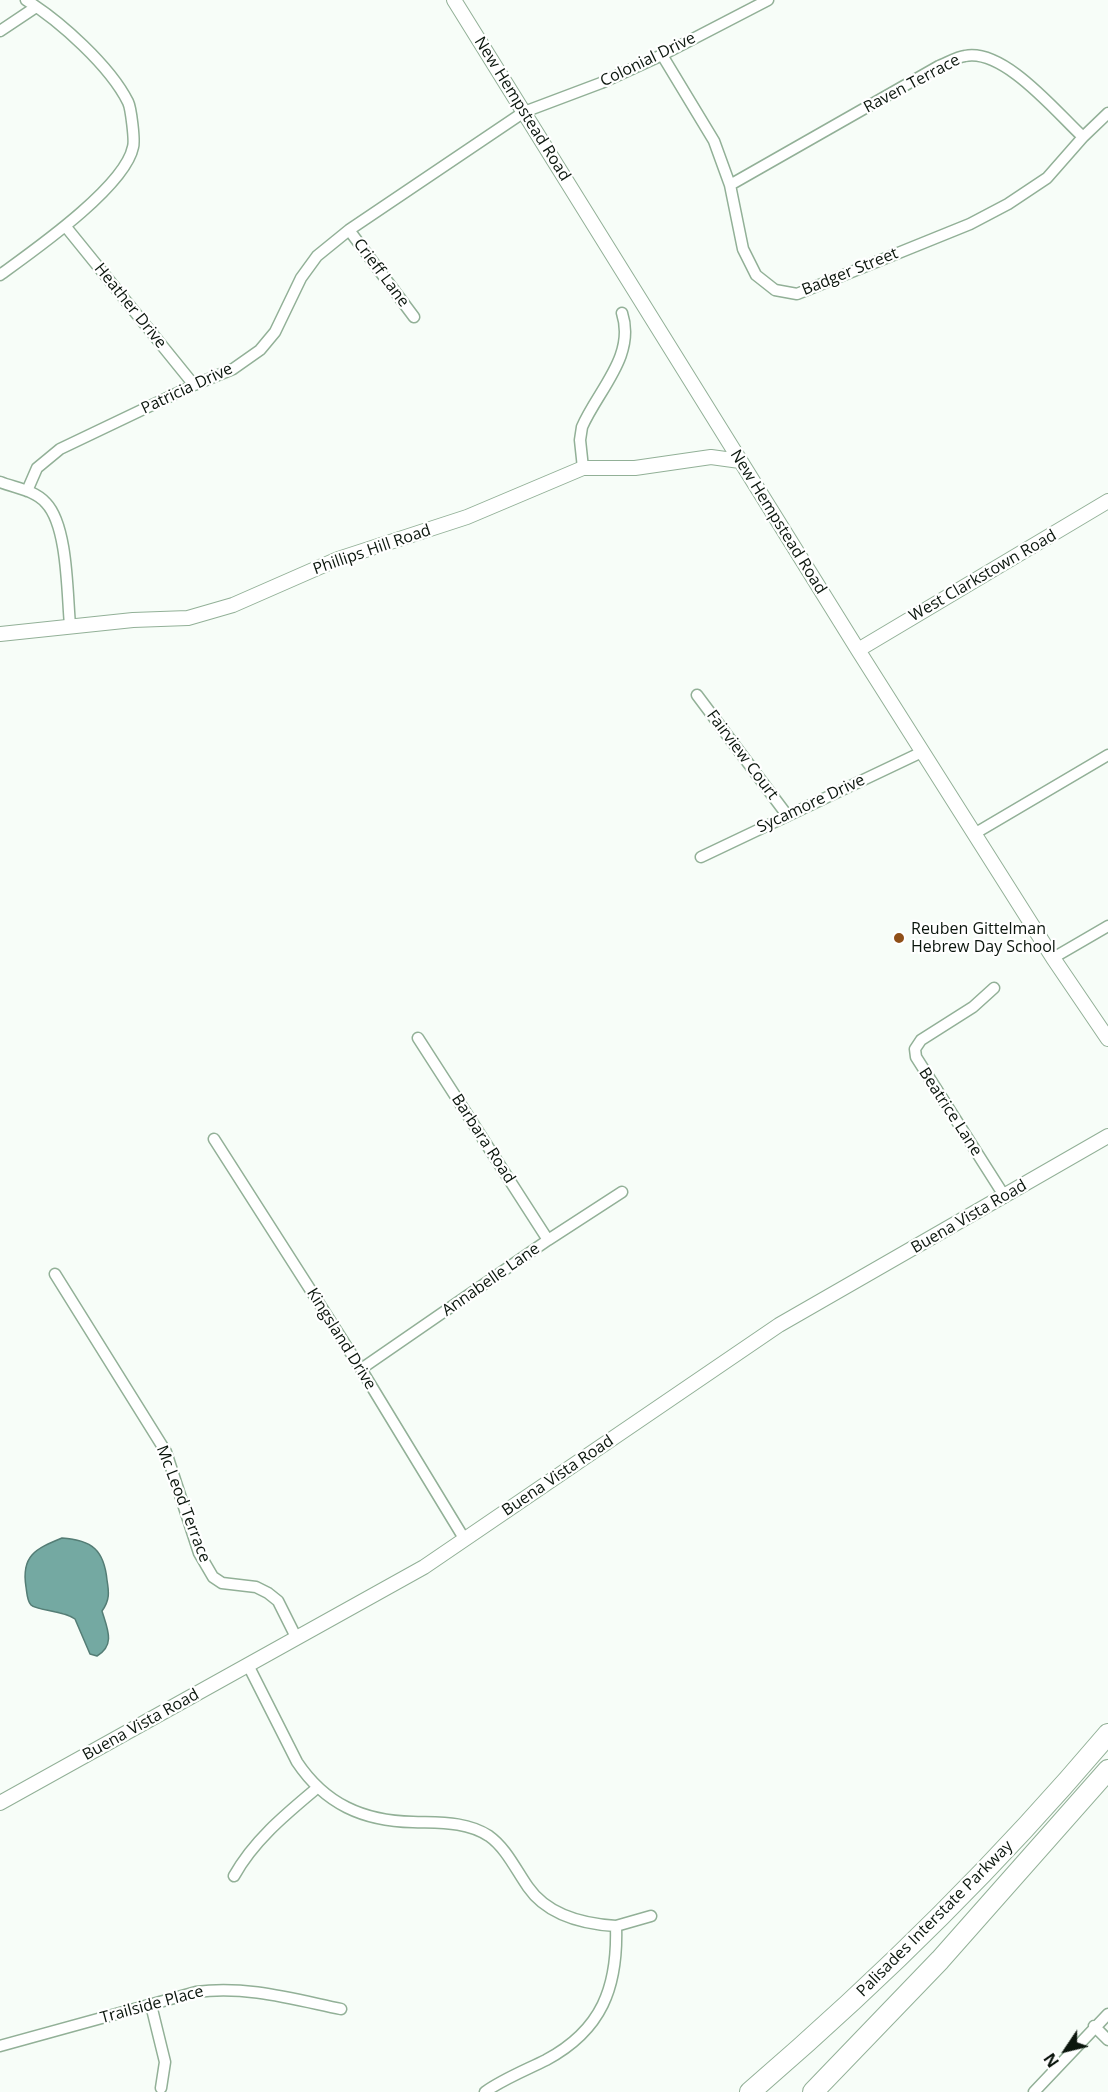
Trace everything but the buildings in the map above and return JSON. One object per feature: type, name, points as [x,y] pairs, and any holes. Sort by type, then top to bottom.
[{"type":"highway","name":"Palisades Interstate Parkway","points":[[750,2092],[831,2020],[934,1922],[1018,1835],[1108,1734]]},
{"type":"highway","name":"Palisades Interstate Parkway","points":[[813,2092],[940,1960],[1108,1770]]},
{"type":"highway","points":[[1029,1861],[1108,1781]]},
{"type":"street","points":[[0,275],[66,227],[116,178],[133,147],[129,104],[97,60],[26,0]]},
{"type":"street","name":"New Hempstead Road","points":[[454,0],[922,752],[1053,958],[1108,1039]]},
{"type":"street","name":"Colonial Drive","points":[[524,112],[601,83],[662,56],[768,0]]},
{"type":"street","points":[[0,32],[36,7]]},
{"type":"street","name":"Badger Street","points":[[662,56],[714,141],[730,185],[743,249],[756,275],[775,290],[797,294],[970,224],[998,209],[1047,178],[1083,136],[1108,113]]},
{"type":"street","name":"Raven Terrace","points":[[730,185],[939,66],[965,56],[986,56],[1004,63],[1083,136]]},
{"type":"street","name":"Patricia Drive","points":[[27,491],[37,468],[60,449],[194,385],[233,369],[260,350],[275,332],[301,278],[317,256],[349,230],[524,112]]},
{"type":"street","name":"Heather Drive","points":[[66,227],[194,385]]},
{"type":"street","name":"Crieff Lane","points":[[349,230],[414,317]]},
{"type":"street","points":[[583,468],[580,440],[582,428],[622,354],[626,330],[622,313]]},
{"type":"street","name":"Phillips Hill Road","points":[[0,634],[70,626],[188,618],[233,605],[338,559],[467,517],[583,468],[635,468],[711,457],[740,461]]},
{"type":"street","points":[[0,482],[27,491],[47,503],[58,525],[70,626]]},
{"type":"street","name":"West Clarkstown Road","points":[[858,650],[1108,501]]},
{"type":"street","name":"Fairview Court","points":[[697,695],[787,814]]},
{"type":"street","name":"Sycamore Drive","points":[[701,857],[787,814],[922,752]]},
{"type":"street","points":[[974,834],[1108,755]]},
{"type":"street","points":[[1053,958],[1108,926]]},
{"type":"street","name":"Beatrice Lane","points":[[994,988],[973,1007],[921,1040],[915,1049],[916,1057],[1005,1197]]},
{"type":"street","name":"Barbara Road","points":[[418,1038],[548,1240]]},
{"type":"street","name":"Buena Vista Road","points":[[0,1803],[296,1637],[382,1592],[465,1540],[778,1325],[1108,1136]]},
{"type":"street","name":"Kingsland Drive","points":[[214,1139],[361,1369],[465,1540]]},
{"type":"street","name":"Annabelle Lane","points":[[361,1369],[548,1240],[622,1192]]},
{"type":"street","name":"Mc Leod Terrace","points":[[55,1274],[166,1452],[199,1553],[213,1577],[233,1586],[256,1587],[268,1593],[278,1601],[296,1637]]},
{"type":"street","points":[[248,1665],[297,1762],[317,1788],[343,1808],[364,1816],[388,1821],[455,1824],[489,1836],[505,1851],[529,1889],[553,1911],[589,1925],[616,1926],[651,1916]]},
{"type":"street","points":[[234,1876],[242,1861],[267,1831],[317,1788]]},
{"type":"street","points":[[485,2092],[556,2054],[598,2016],[611,1986],[617,1962],[616,1926]]},
{"type":"street","name":"Trailside Place","points":[[0,2046],[196,1992],[236,1989],[341,2008]]},
{"type":"street","points":[[151,2005],[165,2062],[160,2088]]},
{"type":"street","points":[[1034,2092],[1094,2026],[1108,2014]]},
{"type":"street","points":[[1094,2026],[1108,2040]]},
{"type":"water","points":[[62,1538],[89,1544],[95,1548],[103,1561],[108,1600],[102,1611],[108,1630],[108,1641],[103,1652],[97,1656],[90,1654],[75,1619],[34,1607],[28,1599],[25,1576],[28,1561],[37,1550]]},
{"type":"place","name":"Reuben Gittelman Hebrew Day School","points":[[899,938]]}]
